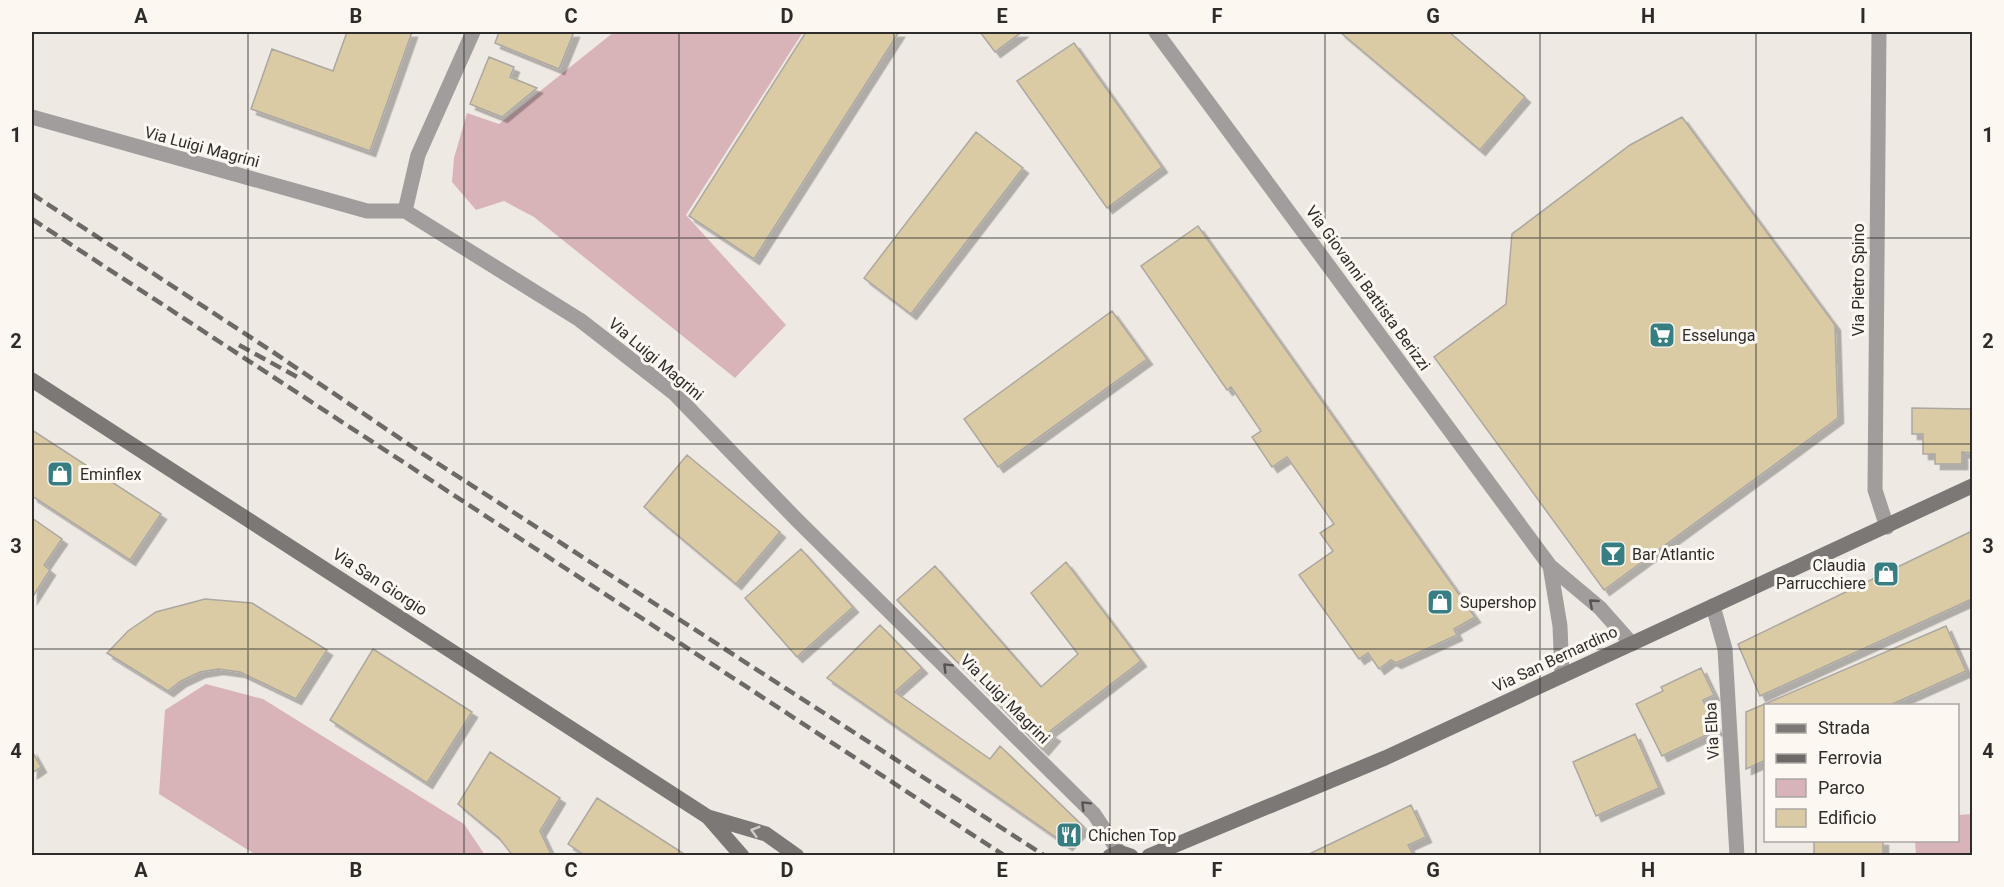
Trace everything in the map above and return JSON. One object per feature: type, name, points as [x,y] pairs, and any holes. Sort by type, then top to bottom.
[{"type":"main road","name":"Via San Giorgio","points":[[32,380],[708,817],[742,855]]},
{"type":"main road","name":"Via San Bernardino","points":[[1149,855],[1385,758],[1972,486]]},
{"type":"main road","name":"Via San Giorgio","points":[[708,817],[766,834],[797,855]]},
{"type":"street","points":[[405,211],[418,155],[473,32]]},
{"type":"street","name":"Via Giovanni Battista Berizzi","points":[[1156,32],[1550,566],[1600,608],[1632,644]]},
{"type":"street","name":"Via Pietro Spino","points":[[1879,32],[1875,490],[1887,527]]},
{"type":"street","name":"Via Luigi Magrini","points":[[32,117],[367,212],[405,211],[580,320],[674,393],[1094,814],[1120,854]]},
{"type":"street","name":"Via Giovanni Battista Berizzi","points":[[1550,566],[1560,626],[1562,676]]},
{"type":"street","name":"Via Elba","points":[[1713,606],[1725,648],[1737,855]]},
{"type":"green space","points":[[614,32],[803,32],[686,215],[786,325],[735,378],[534,217],[504,201],[476,210],[452,182],[454,158],[467,113],[499,124]]},
{"type":"green space","points":[[206,684],[263,699],[464,824],[485,855],[256,855],[159,794],[165,710]]},
{"type":"green space","points":[[1972,814],[1972,855],[1916,855],[1915,842],[1959,842],[1959,815]]},
{"type":"building","points":[[347,32],[412,32],[370,151],[251,109],[272,49],[333,71]]},
{"type":"building","points":[[499,32],[574,32],[559,69],[495,43]]},
{"type":"building","points":[[806,32],[899,32],[754,259],[689,216]]},
{"type":"building","points":[[980,32],[1022,32],[995,52]]},
{"type":"building","points":[[1340,32],[1449,32],[1525,97],[1480,150]]},
{"type":"building","points":[[1074,43],[1162,167],[1107,208],[1017,81]]},
{"type":"building","points":[[489,57],[514,67],[510,77],[537,88],[502,117],[470,104]]},
{"type":"building","points":[[1682,117],[1835,325],[1838,418],[1604,590],[1434,357],[1506,304],[1512,234],[1630,145]]},
{"type":"building","points":[[976,132],[1023,168],[911,314],[864,278]]},
{"type":"building","points":[[1198,226],[1475,617],[1454,629],[1457,635],[1396,663],[1391,660],[1379,669],[1368,653],[1359,659],[1299,575],[1333,551],[1320,533],[1334,524],[1287,457],[1272,467],[1252,437],[1261,431],[1231,387],[1227,390],[1141,266]]},
{"type":"building","points":[[1112,311],[1147,359],[998,467],[964,419]]},
{"type":"building","points":[[1912,408],[1972,409],[1972,453],[1962,452],[1962,464],[1935,464],[1935,454],[1923,454],[1923,434],[1912,434]]},
{"type":"building","points":[[32,430],[161,514],[130,560],[32,496]]},
{"type":"building","points":[[687,455],[780,532],[736,584],[644,507]]},
{"type":"building","points":[[32,518],[62,539],[44,565],[50,570],[32,598]]},
{"type":"building","points":[[1972,531],[1972,599],[1760,696],[1738,644]]},
{"type":"building","points":[[801,549],[853,607],[797,657],[745,598]]},
{"type":"building","points":[[1066,562],[1141,661],[1049,732],[1055,736],[1043,750],[897,600],[935,566],[1041,687],[1078,654],[1031,593]]},
{"type":"building","points":[[205,599],[252,603],[327,650],[296,699],[240,672],[218,669],[200,672],[181,681],[168,691],[107,653],[128,631],[156,612]]},
{"type":"building","points":[[880,625],[922,668],[895,692],[990,759],[1000,746],[1084,827],[1067,845],[827,678]]},
{"type":"building","points":[[1946,626],[1966,671],[1892,704],[1765,704]]},
{"type":"building","points":[[373,649],[472,712],[427,783],[330,720]]},
{"type":"building","points":[[1701,668],[1714,695],[1703,700],[1717,730],[1662,756],[1636,704],[1663,691],[1661,687]]},
{"type":"building","points":[[1764,704],[1764,761],[1746,769],[1746,712]]},
{"type":"building","points":[[1635,734],[1659,788],[1596,816],[1573,762]]},
{"type":"building","points":[[32,751],[41,767],[32,773]]},
{"type":"building","points":[[490,752],[560,798],[540,831],[552,856],[513,856],[499,838],[458,804]]},
{"type":"building","points":[[597,798],[687,856],[586,856],[568,844]]},
{"type":"building","points":[[1411,805],[1426,837],[1408,845],[1414,856],[1305,856]]},
{"type":"building","points":[[1814,842],[1883,842],[1883,856],[1814,856]]},
{"type":"railway","points":[[32,194],[273,352],[414,448],[1045,856]]},
{"type":"railway","points":[[32,219],[1005,856]]},
{"type":"railway","points":[[239,345],[299,378]]},
{"type":"place","name":"Esselunga","points":[[1662,335]]},
{"type":"place","name":"Eminflex","points":[[60,474]]},
{"type":"place","name":"Bar Atlantic","points":[[1613,554]]},
{"type":"place","name":"Claudia Parrucchiere","points":[[1886,574]]},
{"type":"place","name":"Supershop","points":[[1440,602]]},
{"type":"place","name":"Chichen Top","points":[[1069,835]]}]
